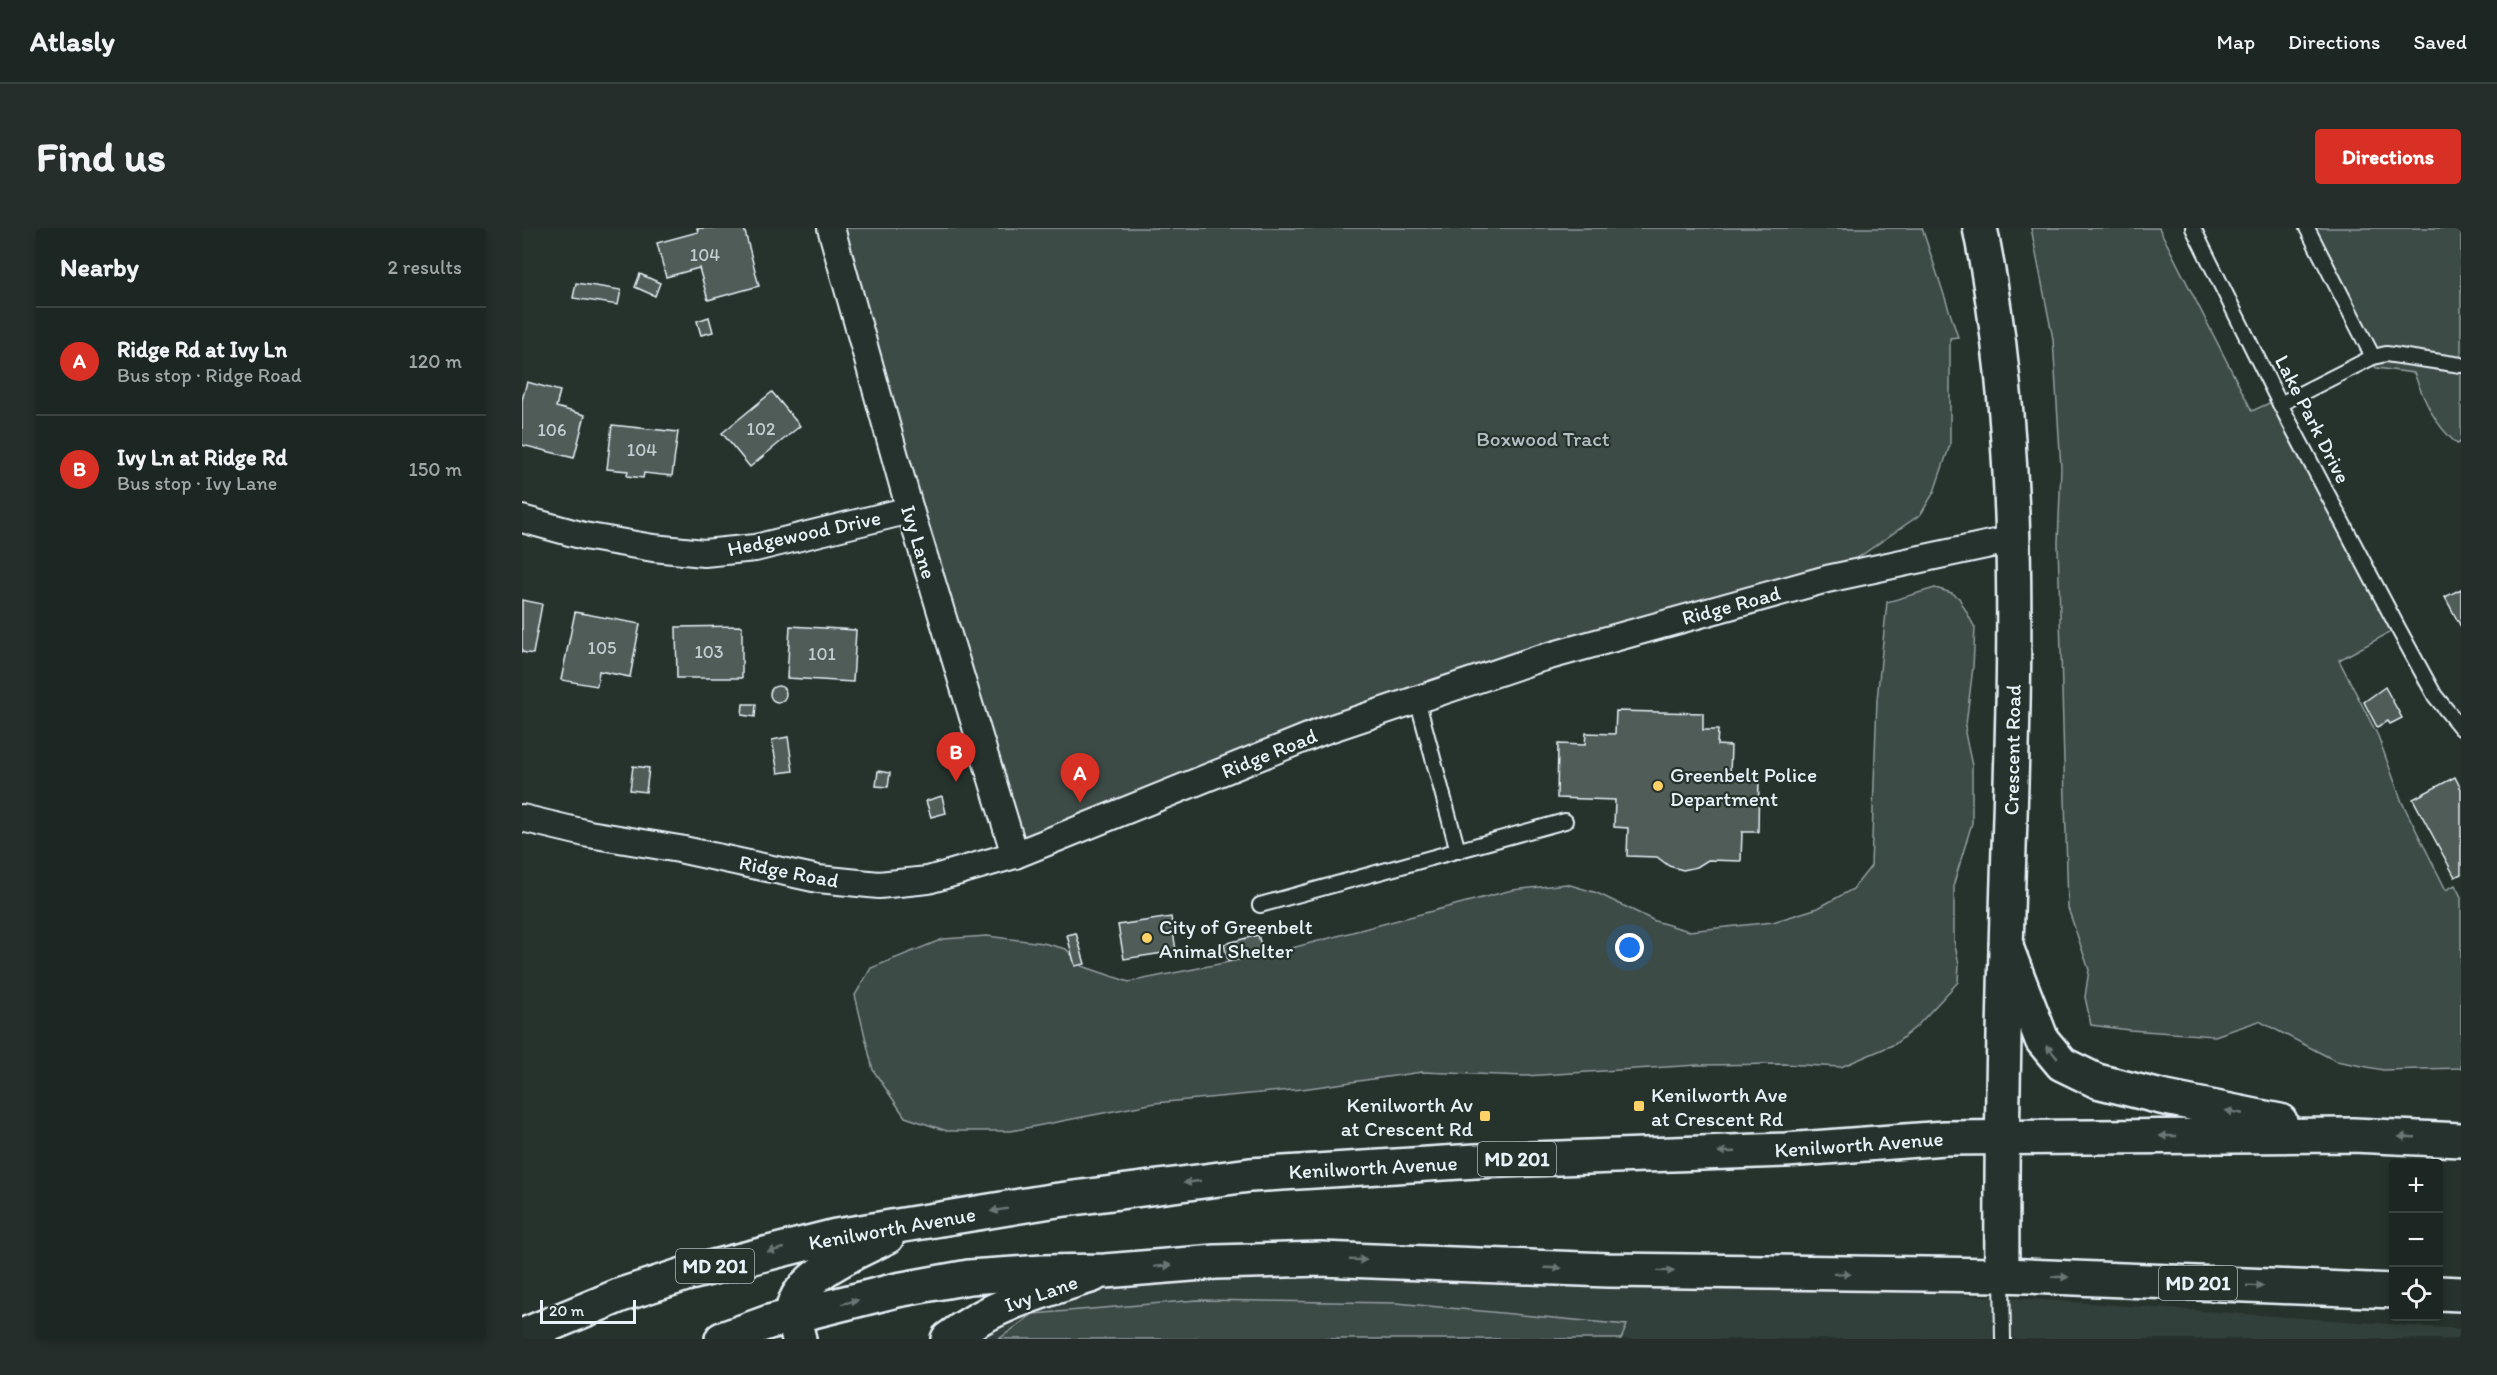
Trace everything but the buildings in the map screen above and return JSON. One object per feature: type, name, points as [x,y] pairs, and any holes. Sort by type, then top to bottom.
[{"type":"main road","name":"Crescent Road","points":[[1980,228],[2005,384],[2014,539],[2014,673],[2001,1137],[2002,1275]]},
{"type":"main road","points":[[2006,947],[2042,1040],[2062,1064],[2078,1074],[2161,1097],[2353,1135]]},
{"type":"main road","name":"Kenilworth Avenue","points":[[522,1336],[621,1295],[686,1274],[825,1238],[1050,1201],[1250,1175],[1476,1161],[1786,1150],[1945,1138],[2353,1135],[2461,1140]]},
{"type":"main road","points":[[796,1328],[795,1302],[804,1288],[824,1271],[848,1257],[916,1223]]},
{"type":"main road","name":"MD 201","points":[[722,1339],[796,1328],[897,1290],[969,1277],[1105,1271],[1216,1262],[1320,1259],[1608,1270],[2002,1275],[2389,1291]]},
{"type":"main road","name":"Ivy Lane","points":[[948,1339],[968,1324],[1020,1298],[1105,1271]]},
{"type":"main road","points":[[2443,1293],[2461,1294]]},
{"type":"street","name":"Ivy Lane","points":[[831,228],[909,510],[1015,855]]},
{"type":"street","name":"Hedgewood Drive","points":[[522,519],[584,536],[653,548],[704,553],[755,548],[909,510]]},
{"type":"street","name":"Ridge Road","points":[[522,818],[589,834],[679,849],[818,879],[879,885],[928,880],[1015,855],[1323,731],[1535,660],[1816,582],[2014,539]]},
{"type":"lane","name":"Lake Park Drive","points":[[2193,228],[2280,404],[2398,628],[2435,696],[2461,728]]},
{"type":"lane","points":[[2307,228],[2373,357]]},
{"type":"lane","points":[[2280,404],[2373,357],[2386,354],[2461,365]]},
{"type":"lane","points":[[1417,699],[1458,851]]},
{"type":"lane","points":[[1260,905],[1565,821]]},
{"type":"lane","points":[[2002,1275],[2003,1339]]},
{"type":"shaded area","points":[[1608,1270],[2461,1329],[2461,1339],[948,1339],[1105,1271]]},
{"type":"green space","name":"Boxwood Tract","points":[[831,228],[1922,228],[1958,337],[1950,338],[1950,445],[1934,492],[1921,514],[1827,579],[1659,624],[1015,855]]},
{"type":"green space","points":[[2031,228],[2159,228],[2252,411],[2278,399],[2398,628],[2339,660],[2378,736],[2402,802],[2446,890],[2455,885],[2461,897],[2461,1068],[2383,1070],[2336,1061],[2259,1021],[2215,1036],[2091,1025],[2085,997],[2089,970],[2068,908],[2058,543],[2061,468],[2053,339]]},
{"type":"green space","points":[[2304,228],[2461,228],[2461,441],[2457,444],[2442,428],[2431,411],[2414,373],[2376,368]]},
{"type":"green space","points":[[1935,588],[1952,593],[1959,598],[1975,628],[1965,733],[1972,766],[1972,823],[1954,883],[1954,941],[1959,964],[1958,982],[1917,1026],[1895,1044],[1841,1067],[1783,1064],[1698,1065],[1525,1076],[1422,1072],[1302,1089],[1155,1103],[1011,1131],[947,1131],[905,1117],[873,1070],[855,995],[871,968],[943,939],[987,936],[1043,943],[1066,949],[1082,966],[1129,982],[1269,954],[1512,890],[1567,884],[1597,893],[1655,921],[1689,931],[1773,922],[1818,908],[1853,889],[1871,866],[1877,700],[1887,602]]},
{"type":"green space","points":[[1197,1300],[1397,1303],[1627,1325],[1621,1339],[999,1339],[1033,1314]]},
{"type":"place","name":"Ivy Ln at Ridge Rd","points":[[956,782]]},
{"type":"place","name":"Greenbelt Police Department","points":[[1658,786]]},
{"type":"place","name":"Ridge Rd at Ivy Ln","points":[[1080,803]]},
{"type":"place","name":"City of Greenbelt Animal Shelter","points":[[1147,938]]},
{"type":"place","name":"Kenilworth Ave at Crescent Rd","points":[[1639,1106]]},
{"type":"place","name":"Kenilworth Av at Crescent Rd","points":[[1485,1116]]}]
